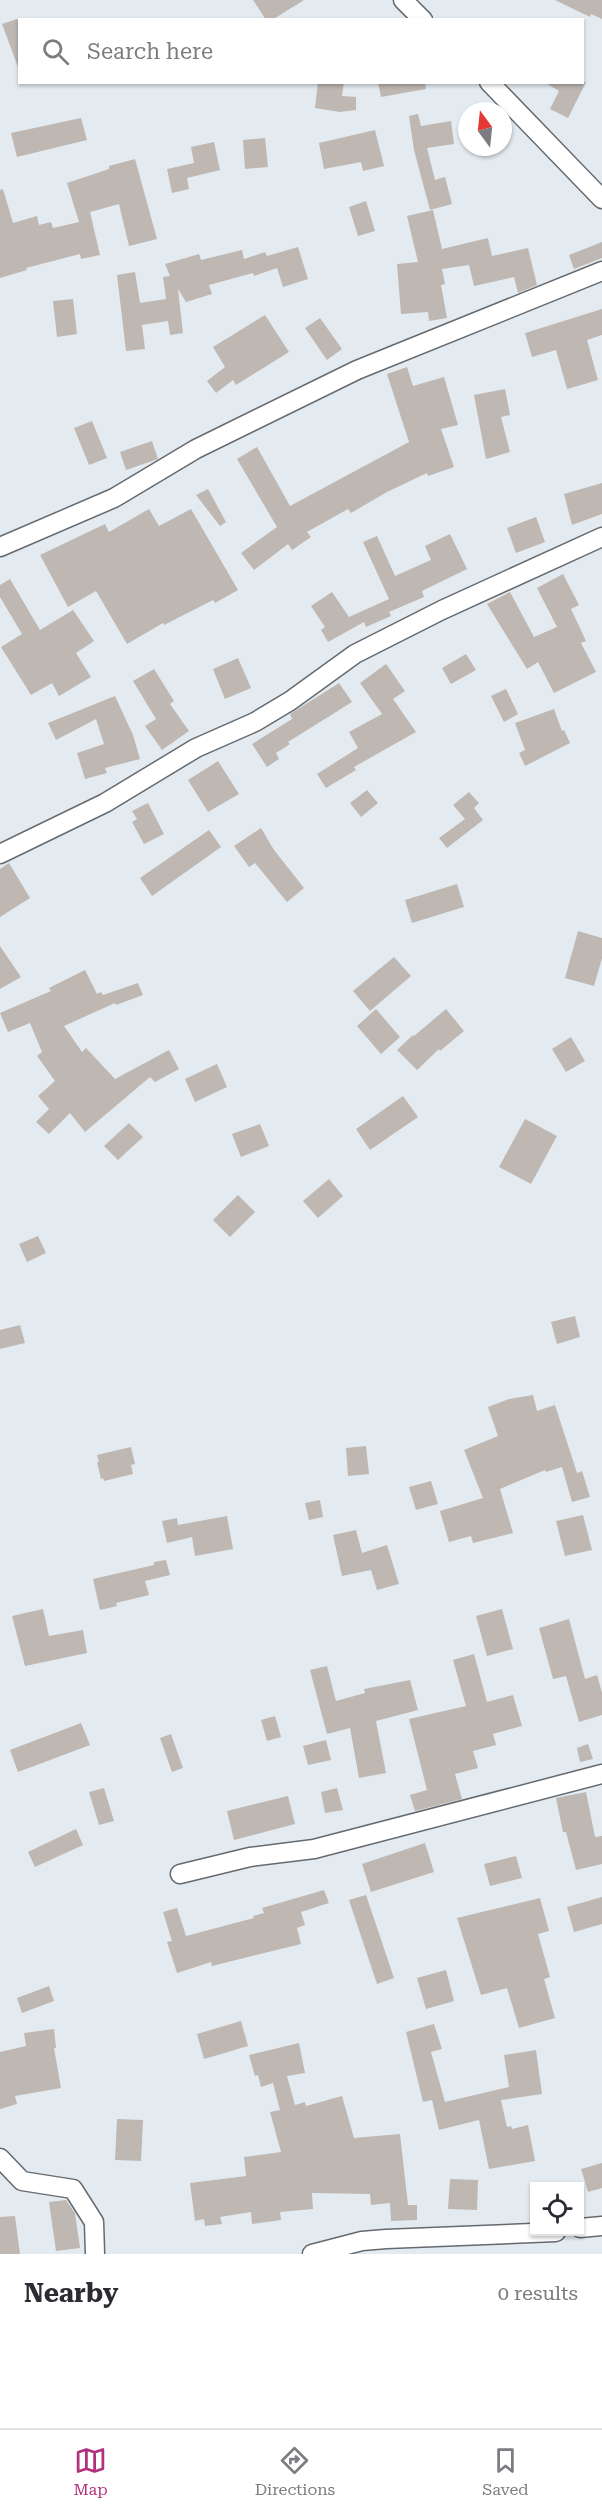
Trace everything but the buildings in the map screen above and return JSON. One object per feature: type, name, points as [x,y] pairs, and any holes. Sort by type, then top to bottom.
[{"type":"street","points":[[403,0],[421,18]]},
{"type":"street","points":[[491,84],[602,199]]},
{"type":"street","points":[[0,547],[114,498],[196,449],[357,370],[602,271]]},
{"type":"street","points":[[0,854],[105,803],[196,748],[255,722],[290,701],[355,654],[442,610],[602,537]]},
{"type":"street","points":[[180,1874],[250,1857],[314,1849],[602,1774]]},
{"type":"street","points":[[0,2158],[22,2181],[74,2189],[94,2222],[94,2254]]},
{"type":"street","points":[[584,2228],[602,2226]]},
{"type":"street","points":[[312,2254],[362,2241],[530,2233]]}]
